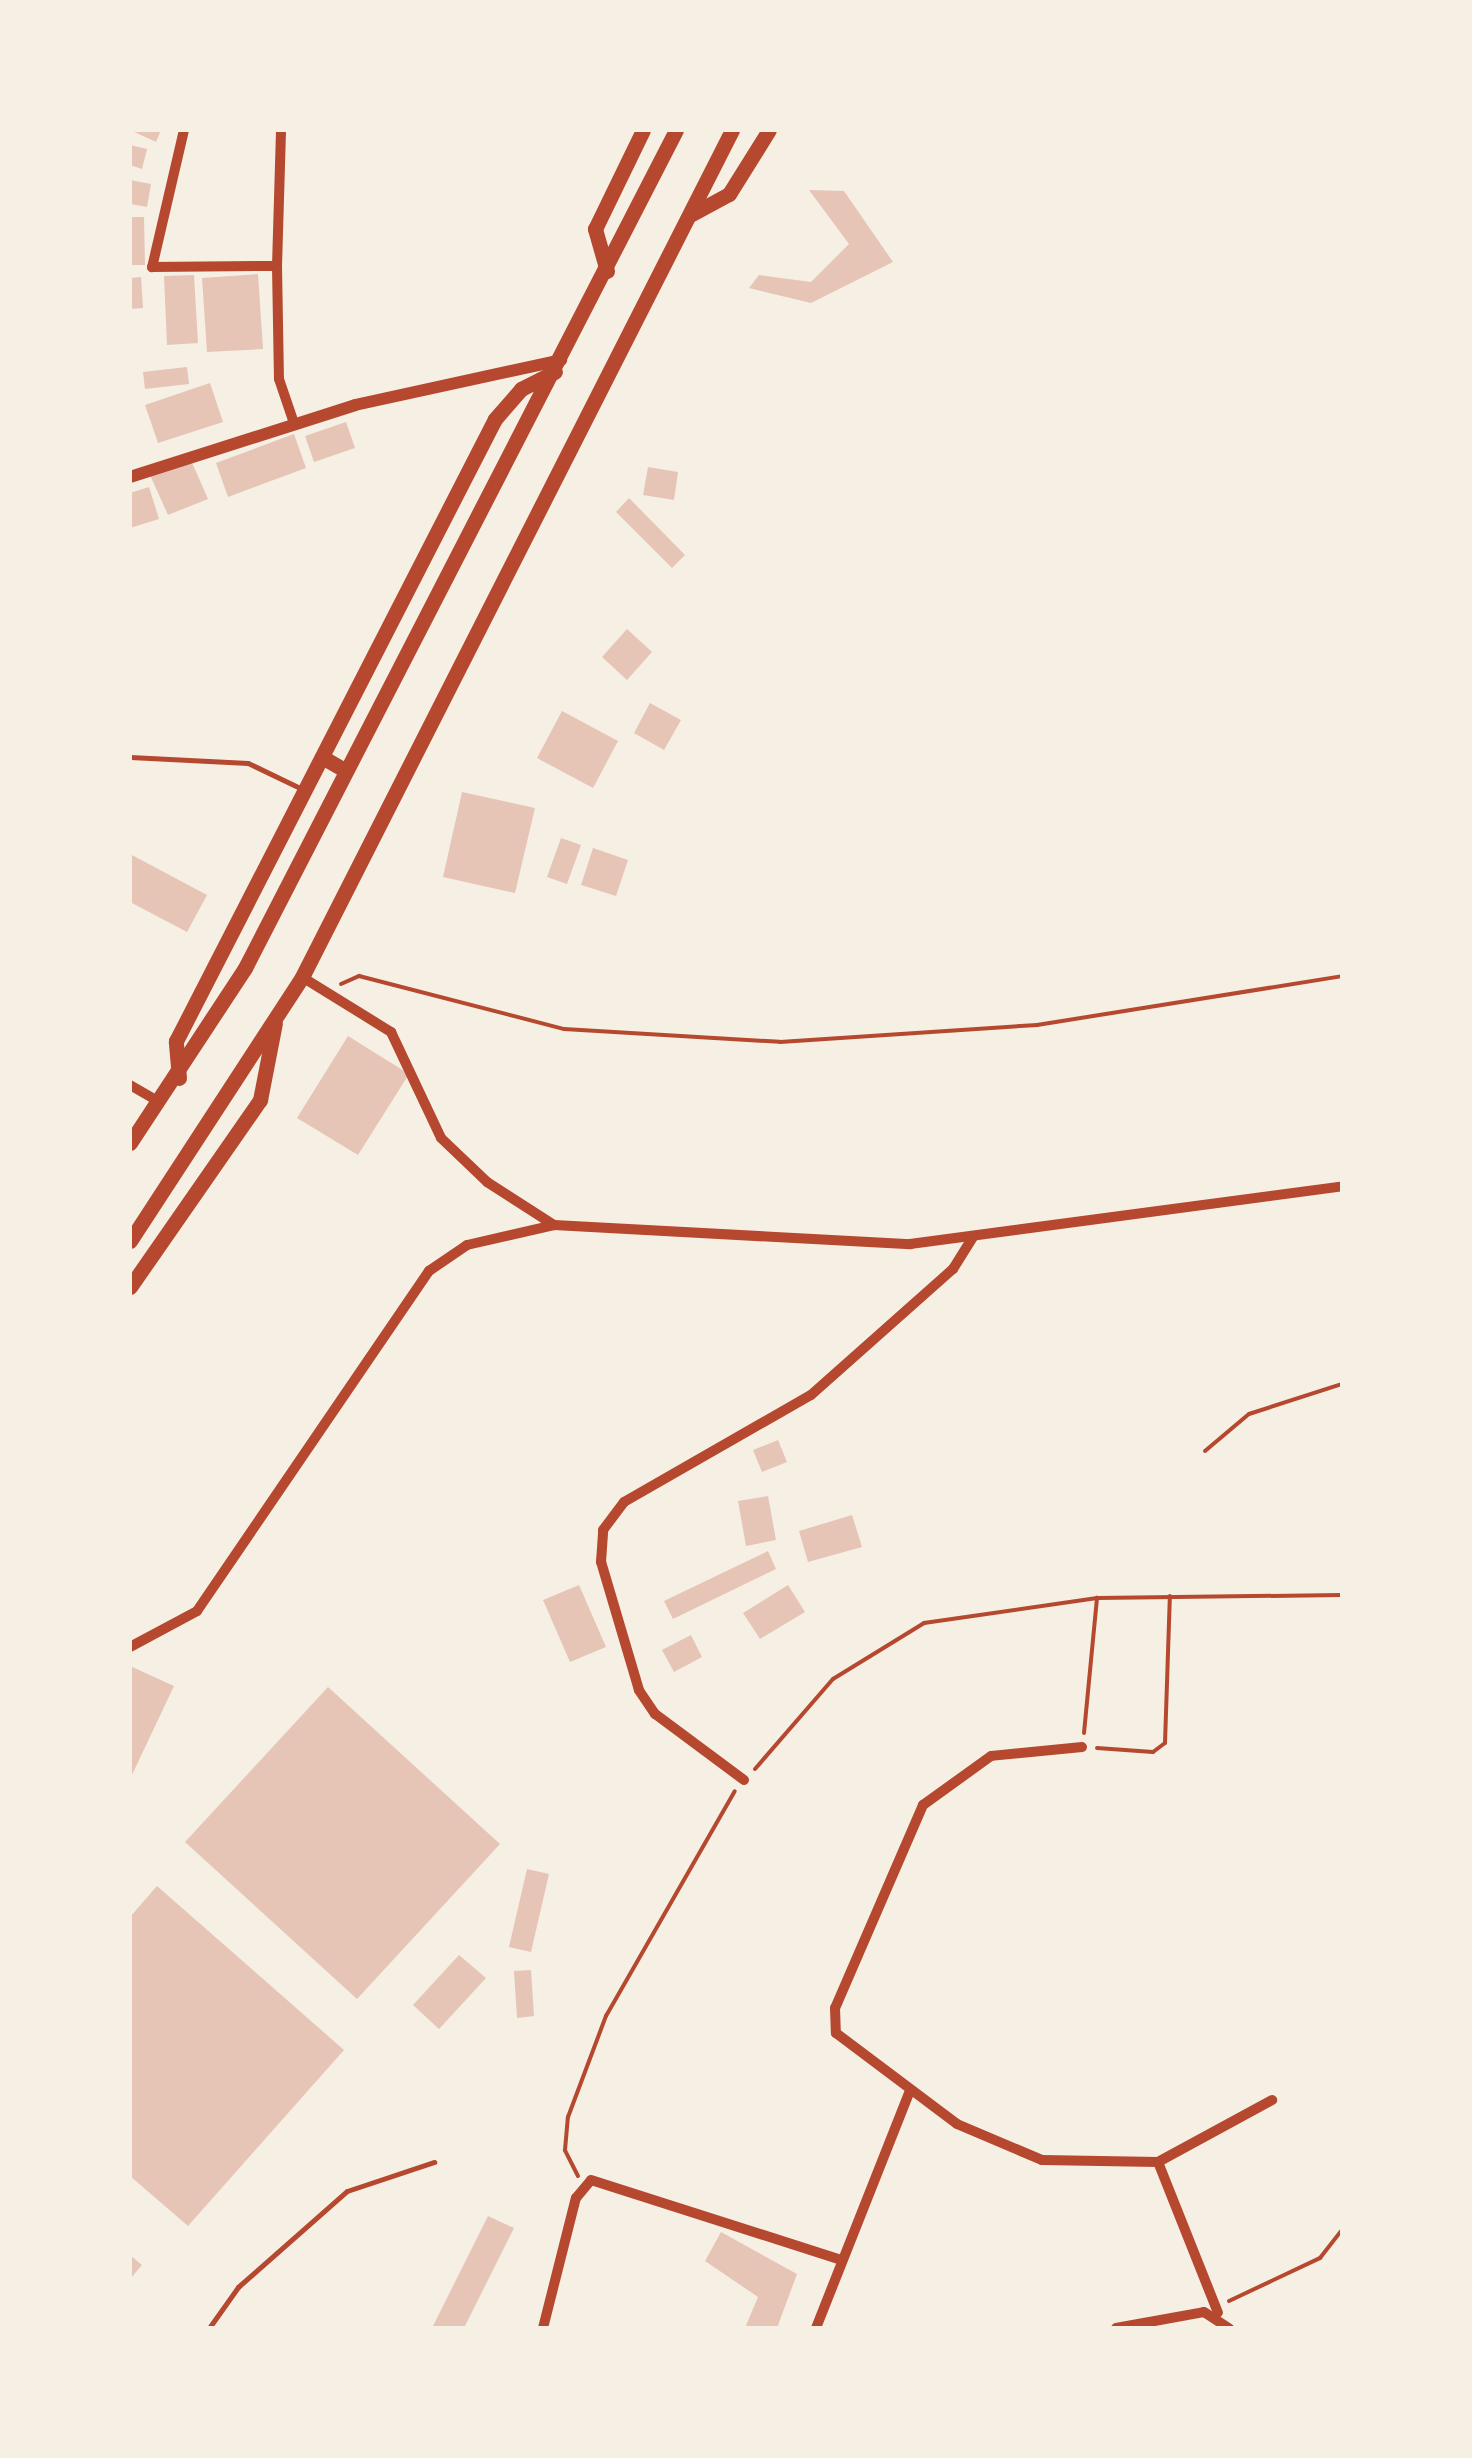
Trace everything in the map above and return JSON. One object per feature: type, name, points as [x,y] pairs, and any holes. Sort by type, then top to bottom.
[{"type":"main road","points":[[130,1143],[179,1078],[608,271],[676,130]]},
{"type":"main road","points":[[130,1240],[302,977],[732,130]]},
{"type":"main road","points":[[692,214],[729,194],[769,130]]},
{"type":"main road","points":[[608,271],[595,229],[642,133]]},
{"type":"main road","points":[[179,1078],[176,1041],[495,418],[521,388],[558,366]]},
{"type":"main road","points":[[322,758],[342,769]]},
{"type":"main road","points":[[130,1288],[260,1100],[275,1023]]},
{"type":"street","points":[[184,130],[152,267],[276,266]]},
{"type":"street","points":[[281,130],[276,266],[279,379],[294,423]]},
{"type":"street","points":[[624,130],[642,133]]},
{"type":"street","points":[[130,477],[294,423],[558,366]]},
{"type":"street","points":[[302,977],[391,1032],[441,1138],[487,1182],[554,1225]]},
{"type":"street","points":[[130,1084],[160,1103]]},
{"type":"street","points":[[130,1647],[197,1610],[429,1271],[467,1245],[554,1225],[819,1244],[973,1237],[1342,1186]]},
{"type":"street","points":[[744,1780],[655,1714],[640,1690],[601,1562],[603,1530],[624,1502],[811,1396],[953,1269],[973,1237]]},
{"type":"street","points":[[1082,1747],[991,1756],[936,1790],[908,1829],[832,2022],[852,2050],[957,2124],[1042,2160],[1158,2162],[1272,2100]]},
{"type":"street","points":[[816,2328],[910,2090]]},
{"type":"street","points":[[1158,2162],[1216,2310],[1230,2328]]},
{"type":"street","points":[[543,2328],[584,2184],[618,2184],[840,2260]]},
{"type":"street","points":[[1116,2328],[1216,2310]]},
{"type":"lane","points":[[130,757],[248,762],[304,791]]},
{"type":"lane","points":[[210,2328],[238,2287],[336,2199],[434,2162]]},
{"type":"path","points":[[331,995],[359,976],[564,1029],[780,1042],[1037,1025],[1342,976]]},
{"type":"path","points":[[1205,1452],[1249,1414],[1342,1384]]},
{"type":"path","points":[[1098,1598],[1082,1747],[1153,1752],[1165,1743],[1170,1596]]},
{"type":"path","points":[[584,2184],[566,2136],[592,2050],[708,1824],[833,1679],[924,1623],[1098,1598],[1342,1596]]},
{"type":"path","points":[[1216,2310],[1320,2258],[1342,2230]]},
{"type":"building","points":[[130,130],[161,130],[156,142]]},
{"type":"building","points":[[130,145],[147,149],[142,169],[130,165]]},
{"type":"building","points":[[130,180],[151,184],[147,207],[130,204]]},
{"type":"building","points":[[809,190],[844,191],[893,262],[811,303],[749,288],[759,275],[811,282],[849,244]]},
{"type":"building","points":[[130,217],[144,217],[145,265],[130,265]]},
{"type":"building","points":[[258,274],[263,349],[207,352],[202,278]]},
{"type":"building","points":[[194,275],[198,343],[167,345],[164,276]]},
{"type":"building","points":[[141,277],[143,308],[130,309],[130,278]]},
{"type":"building","points":[[187,367],[189,384],[145,389],[143,372]]},
{"type":"building","points":[[210,383],[223,422],[158,443],[145,405]]},
{"type":"building","points":[[346,422],[355,448],[314,462],[305,436]]},
{"type":"building","points":[[294,434],[306,468],[228,497],[216,463]]},
{"type":"building","points":[[190,458],[208,499],[168,515],[150,475]]},
{"type":"building","points":[[648,467],[678,472],[674,500],[643,495]]},
{"type":"building","points":[[149,487],[159,519],[130,528],[130,493]]},
{"type":"building","points":[[629,498],[685,555],[672,568],[616,512]]},
{"type":"building","points":[[627,629],[652,652],[627,680],[602,657]]},
{"type":"building","points":[[650,703],[681,720],[664,750],[634,733]]},
{"type":"building","points":[[562,711],[618,741],[593,788],[537,758]]},
{"type":"building","points":[[462,792],[535,808],[515,893],[443,877]]},
{"type":"building","points":[[561,838],[581,845],[567,884],[547,877]]},
{"type":"building","points":[[593,848],[628,860],[616,896],[581,885]]},
{"type":"building","points":[[130,854],[207,895],[187,932],[130,902]]},
{"type":"building","points":[[348,1036],[409,1074],[358,1155],[297,1118]]},
{"type":"building","points":[[778,1440],[787,1462],[762,1472],[753,1450]]},
{"type":"building","points":[[768,1496],[776,1540],[746,1546],[738,1501]]},
{"type":"building","points":[[852,1515],[862,1547],[808,1562],[799,1531]]},
{"type":"building","points":[[768,1551],[776,1569],[673,1619],[664,1601]]},
{"type":"building","points":[[579,1585],[606,1647],[570,1662],[543,1600]]},
{"type":"building","points":[[788,1585],[805,1612],[760,1639],[743,1613]]},
{"type":"building","points":[[691,1635],[702,1657],[674,1672],[662,1650]]},
{"type":"building","points":[[130,1666],[174,1686],[130,1779]]},
{"type":"building","points":[[328,1687],[500,1844],[357,1999],[185,1842]]},
{"type":"building","points":[[527,1869],[549,1874],[531,1952],[509,1947]]},
{"type":"building","points":[[157,1886],[344,2050],[188,2226],[130,2176],[130,1917]]},
{"type":"building","points":[[459,1955],[486,1978],[439,2029],[413,2005]]},
{"type":"building","points":[[531,1970],[534,2016],[517,2018],[514,1971]]},
{"type":"building","points":[[488,2216],[514,2228],[464,2328],[432,2328]]},
{"type":"building","points":[[721,2232],[797,2274],[777,2328],[745,2328],[758,2297],[705,2261]]},
{"type":"building","points":[[130,2255],[142,2265],[130,2279]]}]
